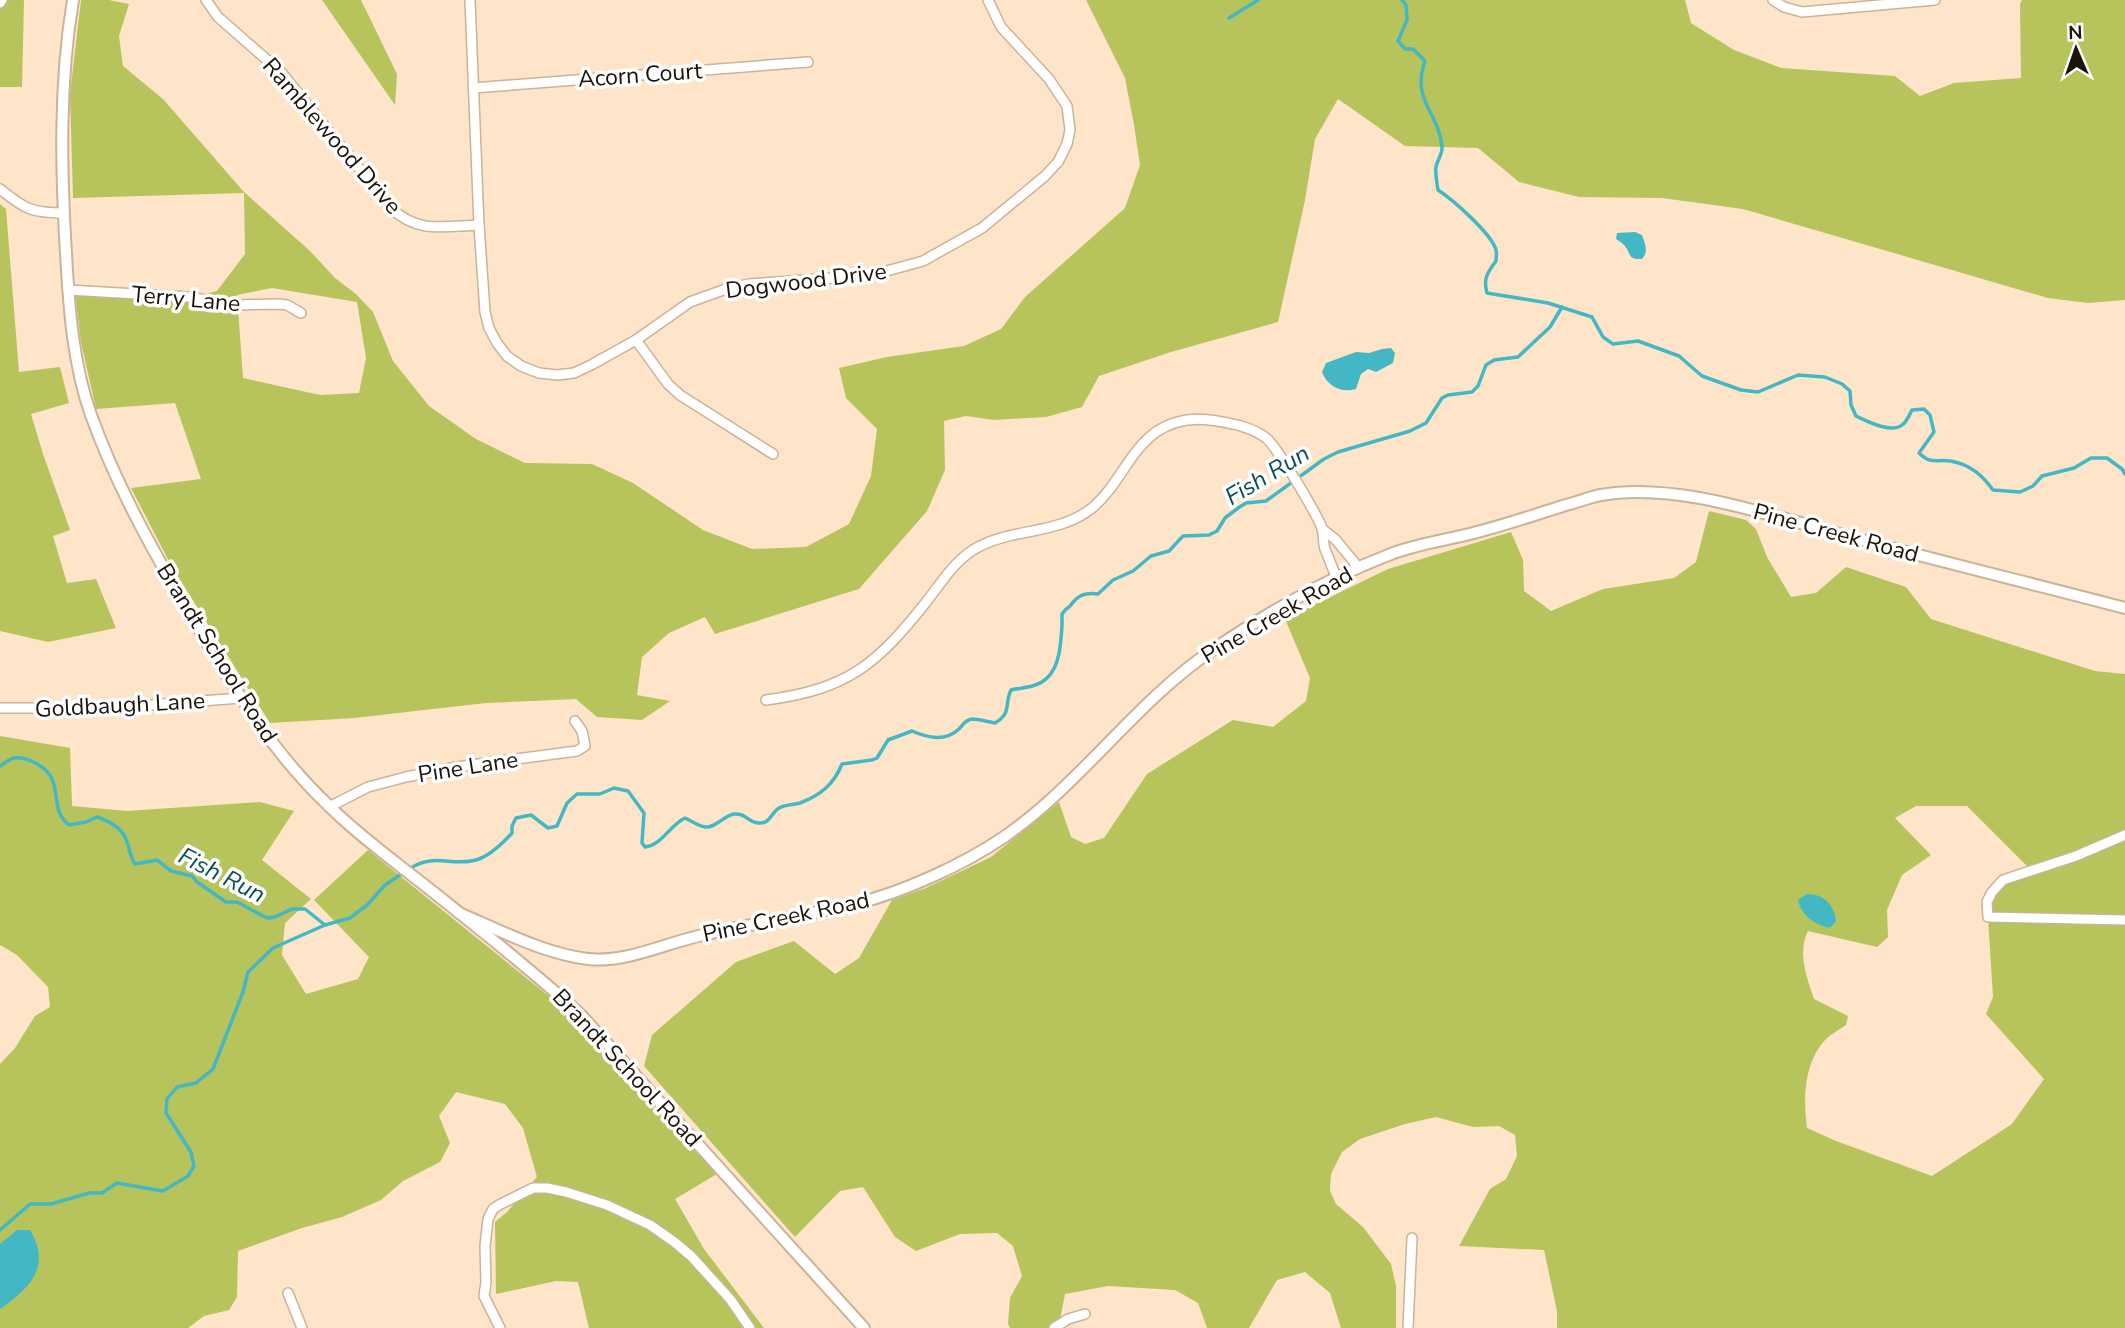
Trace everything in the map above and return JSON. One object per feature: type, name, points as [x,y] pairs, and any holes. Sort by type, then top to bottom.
[{"type":"street","name":"Brandt School Road","points":[[73,0],[64,66],[62,109],[64,213],[68,290],[83,386],[90,412],[128,504],[240,698],[285,761],[329,807],[581,1015],[864,1328]]},
{"type":"street","name":"Ramblewood Drive","points":[[206,0],[218,17],[281,72],[400,217],[407,222],[424,226],[479,225]]},
{"type":"street","name":"Dogwood Drive","points":[[470,0],[485,312],[489,328],[507,356],[521,366],[539,373],[557,375],[574,373],[592,365],[636,340],[690,302],[726,289],[749,284],[862,276],[923,261],[982,228],[1045,176],[1058,162],[1067,144],[1070,130],[1067,106],[1049,79],[1001,27],[988,0]]},
{"type":"street","points":[[1773,0],[1784,7],[1802,12],[1935,0]]},
{"type":"street","name":"Acorn Court","points":[[473,88],[807,62]]},
{"type":"street","points":[[0,189],[31,211],[64,213]]},
{"type":"street","name":"Terry Lane","points":[[68,290],[189,297],[234,305],[279,304],[301,313]]},
{"type":"street","points":[[636,340],[680,395],[773,454]]},
{"type":"street","points":[[766,700],[808,693],[855,673],[874,660],[901,633],[946,576],[971,551],[1002,537],[1055,527],[1084,514],[1096,505],[1143,443],[1176,421],[1200,419],[1228,423],[1249,428],[1269,440],[1322,529],[1325,547],[1337,579]]},
{"type":"street","name":"Pine Creek Road","points":[[459,913],[565,954],[587,958],[617,958],[749,924],[859,903],[885,894],[937,874],[1005,836],[1053,797],[1192,664],[1270,614],[1395,552],[1483,531],[1600,495],[1654,494],[1726,503],[2125,608]]},
{"type":"street","points":[[1322,529],[1335,539],[1359,568]]},
{"type":"street","name":"Goldbaugh Lane","points":[[0,708],[112,708],[240,698]]},
{"type":"street","name":"Pine Lane","points":[[329,807],[368,787],[406,777],[456,767],[577,751],[584,746],[582,731],[575,721]]},
{"type":"street","points":[[2125,835],[2076,856],[2003,880],[1987,902],[1989,917],[2125,920]]},
{"type":"street","points":[[500,1328],[484,1296],[488,1219],[493,1209],[499,1205],[533,1188],[547,1188],[607,1205],[650,1225],[691,1256],[730,1299],[750,1328]]},
{"type":"street","points":[[1408,1328],[1412,1238]]},
{"type":"street","points":[[288,1293],[302,1328]]},
{"type":"street","points":[[1054,1328],[1068,1319],[1084,1314]]},
{"type":"green space","points":[[0,0],[24,0],[22,87],[0,87]]},
{"type":"green space","points":[[81,0],[109,0],[129,4],[119,36],[123,66],[163,99],[244,192],[373,312],[393,361],[429,406],[476,439],[525,463],[592,464],[633,483],[703,530],[752,549],[806,547],[849,524],[871,476],[877,429],[846,398],[839,368],[887,357],[964,346],[1001,329],[1025,297],[1125,208],[1140,165],[1134,125],[1125,78],[1086,0],[1685,0],[1691,23],[1734,50],[1781,68],[1895,76],[1920,96],[1954,83],[2021,78],[2022,0],[2125,0],[2125,300],[2088,303],[2048,298],[1743,209],[1662,198],[1579,197],[1519,182],[1478,148],[1405,146],[1338,99],[1315,139],[1305,200],[1278,322],[1171,352],[1099,376],[1082,407],[1046,417],[994,420],[966,416],[944,421],[945,470],[927,511],[859,589],[715,634],[705,617],[669,633],[642,657],[637,695],[670,701],[642,720],[597,717],[576,699],[486,703],[354,718],[270,723],[172,567],[131,488],[201,479],[175,403],[96,409],[81,342],[75,293],[182,300],[217,291],[245,254],[244,193],[73,198],[70,94]],"holes":[[[272,288],[357,302],[366,358],[359,393],[320,395],[243,378],[237,295]]]},
{"type":"green space","points":[[322,0],[361,0],[397,74],[395,105]]},
{"type":"green space","points":[[0,204],[6,209],[19,372],[60,367],[69,403],[31,414],[70,530],[53,536],[67,583],[96,579],[116,628],[48,642],[0,631]]},
{"type":"green space","points":[[1709,511],[1746,520],[1756,529],[1767,557],[1791,597],[1816,593],[1846,567],[1906,587],[1931,619],[2095,671],[2125,674],[2125,1328],[1557,1328],[1557,1311],[1544,1250],[1459,1246],[1490,1189],[1506,1179],[1517,1156],[1515,1135],[1499,1126],[1473,1127],[1436,1117],[1360,1139],[1342,1152],[1331,1174],[1330,1191],[1336,1204],[1363,1227],[1391,1264],[1396,1286],[1396,1328],[1341,1328],[1330,1293],[1305,1272],[1277,1280],[1249,1328],[1207,1328],[1198,1303],[1175,1290],[1108,1286],[1065,1294],[1059,1325],[1054,1328],[1010,1328],[1010,1298],[1022,1276],[1013,1246],[997,1233],[960,1234],[916,1251],[895,1237],[863,1187],[840,1191],[795,1237],[644,1066],[652,1035],[736,962],[794,941],[835,974],[859,958],[892,900],[926,888],[991,857],[1059,802],[1071,837],[1085,844],[1104,838],[1147,774],[1233,720],[1273,727],[1306,701],[1310,678],[1285,619],[1388,569],[1511,532],[1523,560],[1524,591],[1551,611],[1603,589],[1674,578],[1696,562]],"holes":[[[1916,806],[1967,806],[2032,871],[2003,880],[1987,902],[1993,997],[1986,1014],[2044,1079],[2012,1124],[1932,1176],[1807,1128],[1807,1080],[1814,1058],[1827,1038],[1846,1025],[1848,1016],[1814,999],[1804,965],[1803,948],[1808,931],[1877,947],[1888,937],[1887,910],[1902,875],[1931,855],[1895,818]]]},
{"type":"green space","points":[[0,736],[70,748],[72,806],[127,811],[260,802],[294,811],[262,860],[311,899],[285,923],[282,955],[306,994],[358,979],[369,957],[314,900],[368,850],[566,1010],[717,1174],[675,1199],[704,1249],[764,1328],[589,1328],[578,1282],[556,1281],[496,1294],[495,1222],[537,1177],[523,1128],[505,1104],[456,1092],[439,1116],[450,1143],[440,1162],[403,1181],[381,1200],[342,1217],[238,1251],[237,1297],[229,1310],[204,1316],[188,1328],[0,1328],[0,1064],[15,1048],[35,1016],[50,1007],[48,987],[17,955],[0,945]]},
{"type":"water","points":[[1635,232],[1642,235],[1645,244],[1646,250],[1642,259],[1632,257],[1616,239],[1617,233]]},
{"type":"water","points":[[1391,348],[1395,353],[1393,363],[1376,372],[1368,369],[1361,374],[1356,389],[1336,388],[1322,372],[1326,363],[1356,352],[1369,353]]},
{"type":"water","points":[[1807,894],[1823,898],[1830,905],[1836,921],[1830,928],[1805,915],[1798,900]]},
{"type":"water","points":[[17,1230],[30,1230],[39,1255],[38,1266],[28,1285],[0,1309],[0,1244]]},
{"type":"waterway","points":[[1229,18],[1258,0]]},
{"type":"waterway","points":[[1402,0],[1406,5],[1407,20],[1398,41],[1405,49],[1413,49],[1425,61],[1421,86],[1423,96],[1440,134],[1442,152],[1436,167],[1438,190],[1480,226],[1496,250],[1496,261],[1486,280],[1487,293],[1548,303],[1592,317],[1603,337],[1613,344],[1638,341],[1679,356],[1702,376],[1741,390],[1758,392],[1798,375],[1825,377],[1842,384],[1850,391],[1851,405],[1856,416],[1879,426],[1892,428],[1904,424],[1912,410],[1924,409],[1930,415],[1934,432],[1919,453],[1931,460],[1964,465],[1980,475],[1993,490],[2020,492],[2033,486],[2042,476],[2074,468],[2091,458],[2107,458],[2125,474]]},
{"type":"waterway","name":"Fish Run","points":[[409,869],[427,861],[476,860],[496,849],[512,833],[516,818],[531,815],[548,828],[557,826],[567,803],[577,794],[600,794],[614,788],[628,791],[644,813],[642,843],[645,847],[656,843],[685,818],[705,827],[713,826],[734,814],[742,815],[755,823],[763,823],[779,808],[800,803],[820,792],[831,783],[842,764],[877,758],[888,740],[912,731],[930,737],[948,736],[972,719],[995,723],[1006,712],[1011,690],[1039,684],[1051,673],[1059,653],[1062,614],[1079,597],[1089,593],[1098,594],[1113,580],[1133,571],[1151,556],[1169,551],[1183,536],[1209,535],[1217,531],[1225,518],[1238,508],[1246,503],[1266,501],[1324,459],[1338,452],[1410,431],[1426,423],[1442,398],[1472,392],[1478,386],[1486,365],[1494,360],[1518,357],[1550,327],[1562,307]]},
{"type":"waterway","name":"Fish Run","points":[[0,766],[14,758],[36,763],[46,770],[52,779],[58,809],[69,825],[97,817],[106,821],[125,837],[135,864],[157,860],[171,871],[192,876],[226,902],[237,902],[267,918],[292,909],[305,909],[325,925],[350,918],[367,905],[385,885],[403,873]]},
{"type":"waterway","points":[[0,1230],[30,1204],[51,1204],[89,1193],[102,1193],[117,1183],[163,1191],[188,1176],[194,1166],[191,1152],[166,1113],[167,1099],[177,1087],[196,1083],[213,1069],[248,972],[273,948],[325,925]]}]
